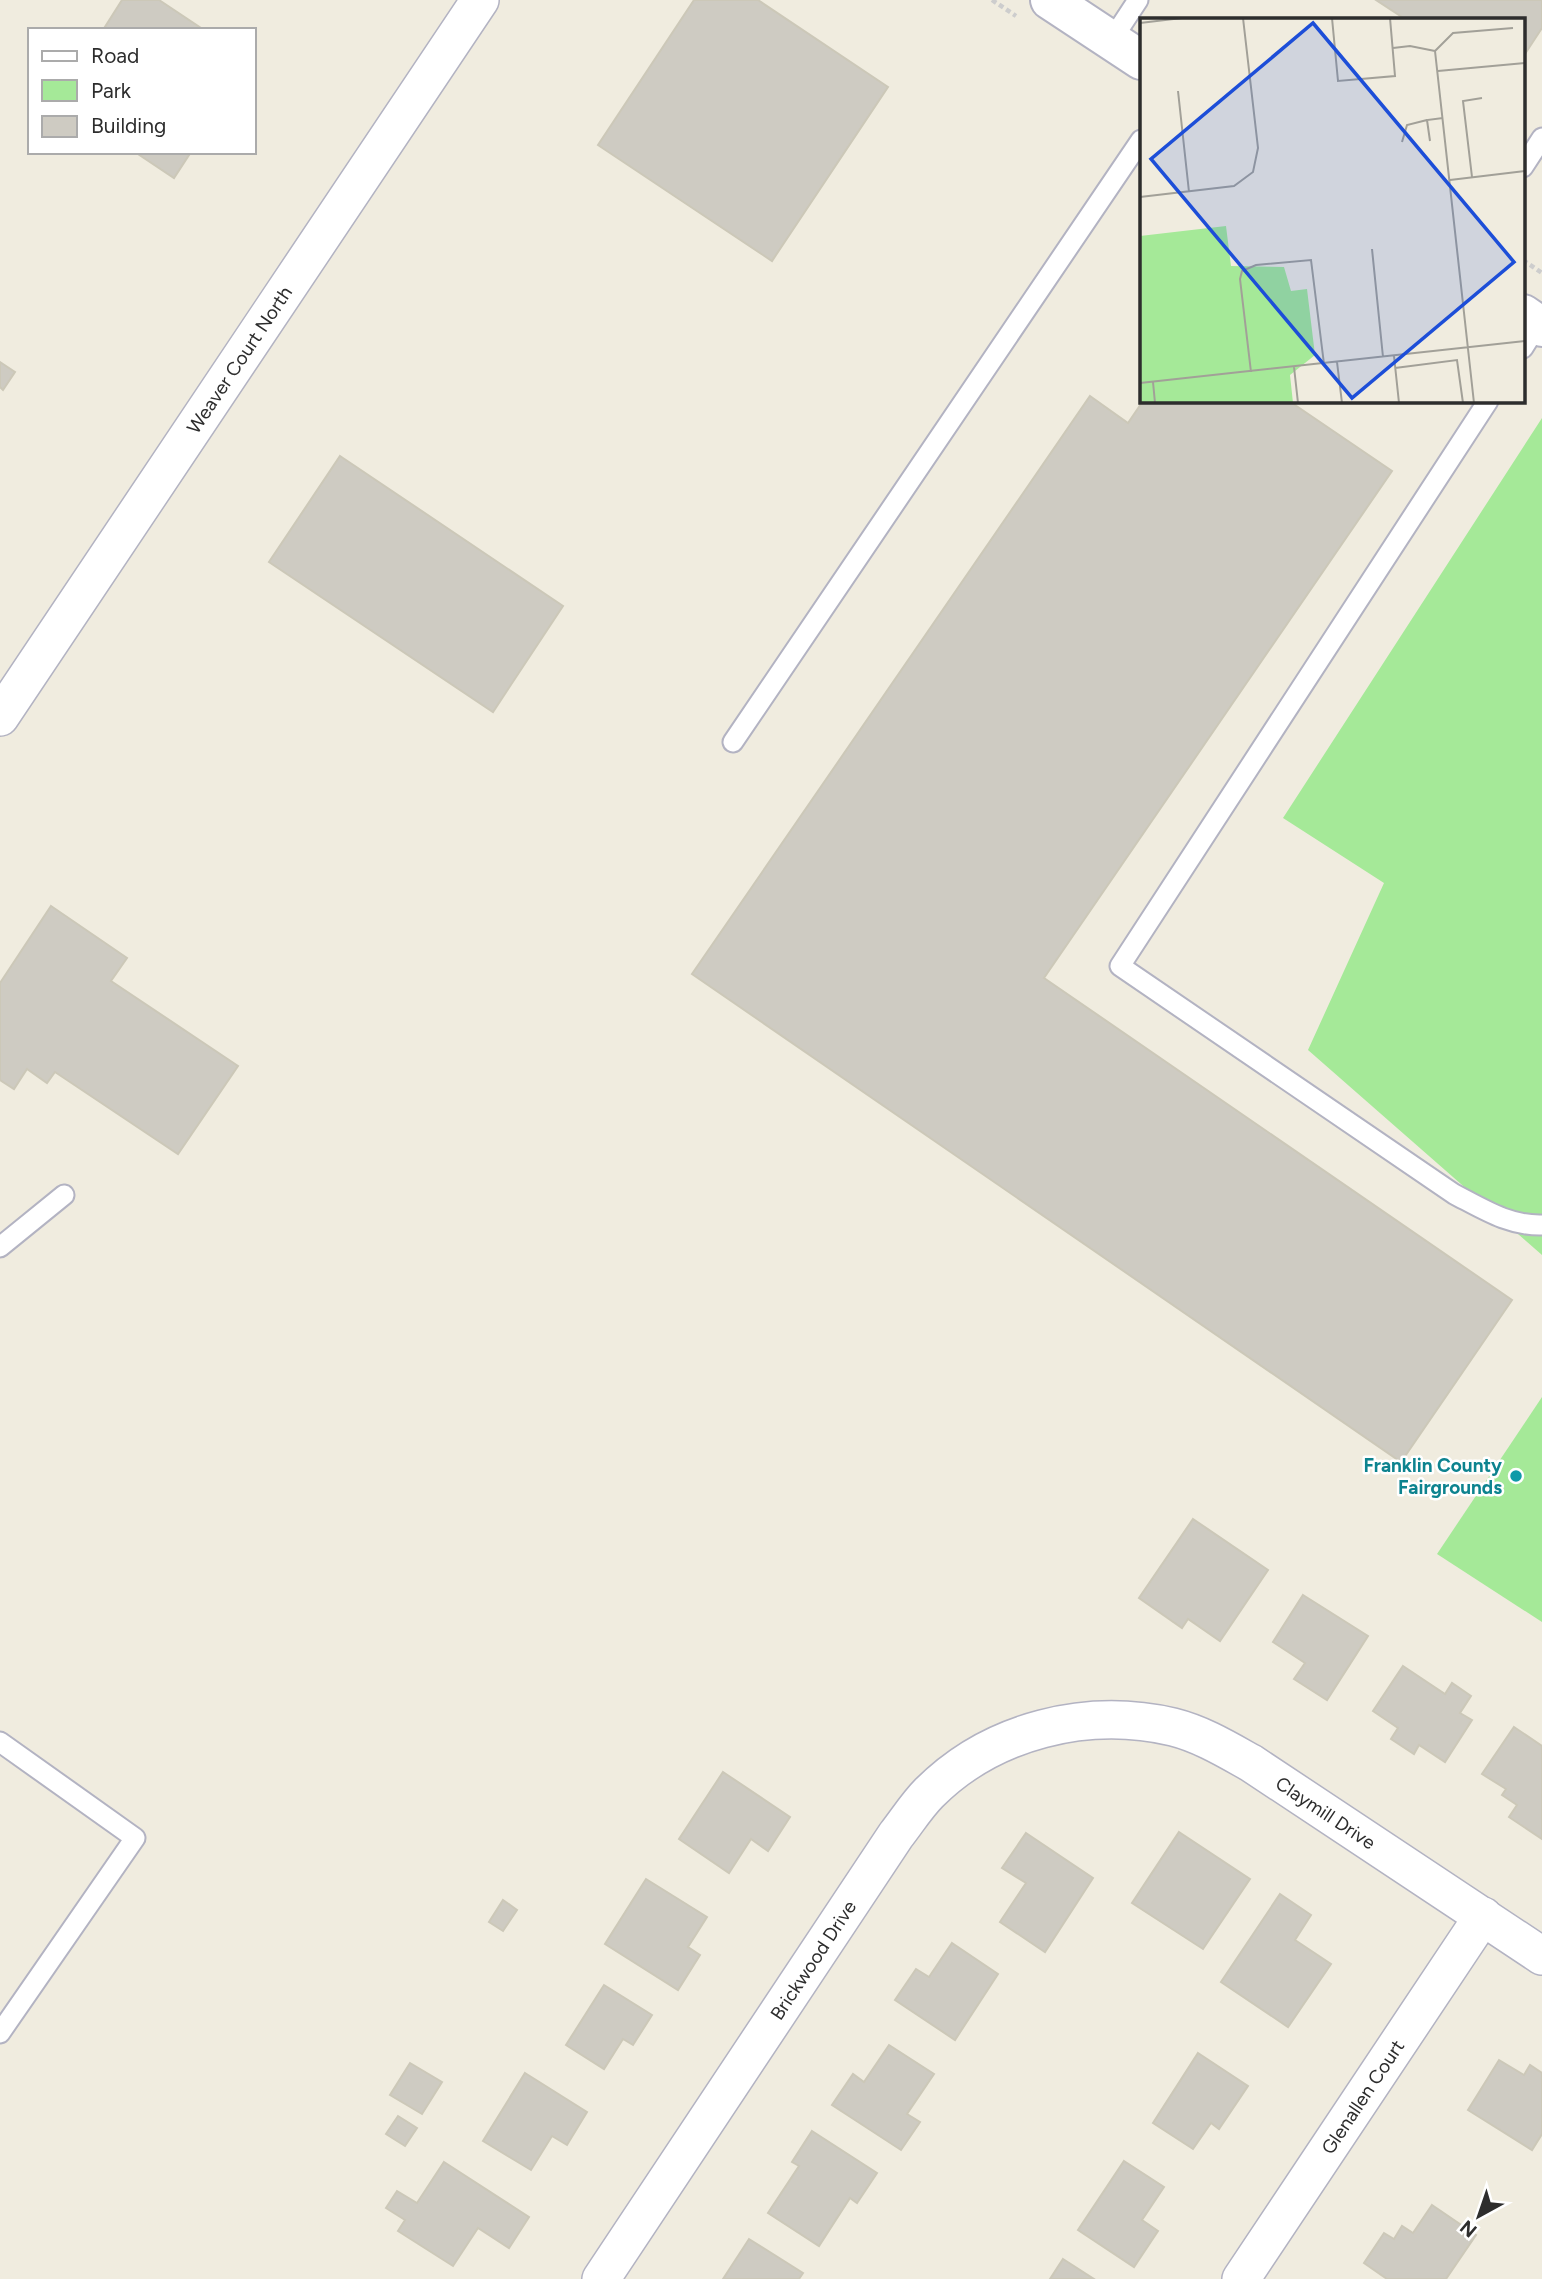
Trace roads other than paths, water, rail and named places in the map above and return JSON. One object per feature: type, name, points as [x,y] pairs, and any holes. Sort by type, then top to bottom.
[{"type":"street","name":"Weaver Court North","points":[[0,717],[480,0]]},
{"type":"street","points":[[1050,0],[1126,50]]},
{"type":"street","name":"Claymill Drive","points":[[1091,1719],[1132,1719],[1175,1728],[1208,1739],[1251,1763],[1542,1956]]},
{"type":"street","name":"Brickwood Drive","points":[[601,2279],[896,1835],[929,1793],[990,1749],[1032,1730],[1091,1719]]},
{"type":"street","name":"Glenallen Court","points":[[1241,2279],[1483,1916]]},
{"type":"lane","points":[[1126,50],[1138,0]]},
{"type":"lane","points":[[1524,165],[1542,138]]},
{"type":"lane","points":[[733,742],[1140,141]]},
{"type":"lane","points":[[1487,402],[1120,965],[1454,1194],[1521,1226],[1542,1226]]},
{"type":"lane","points":[[0,1247],[64,1195]]},
{"type":"lane","points":[[0,1742],[135,1838],[0,2033]]},
{"type":"place","name":"Franklin County Fairgrounds","points":[[1516,1476]]}]
